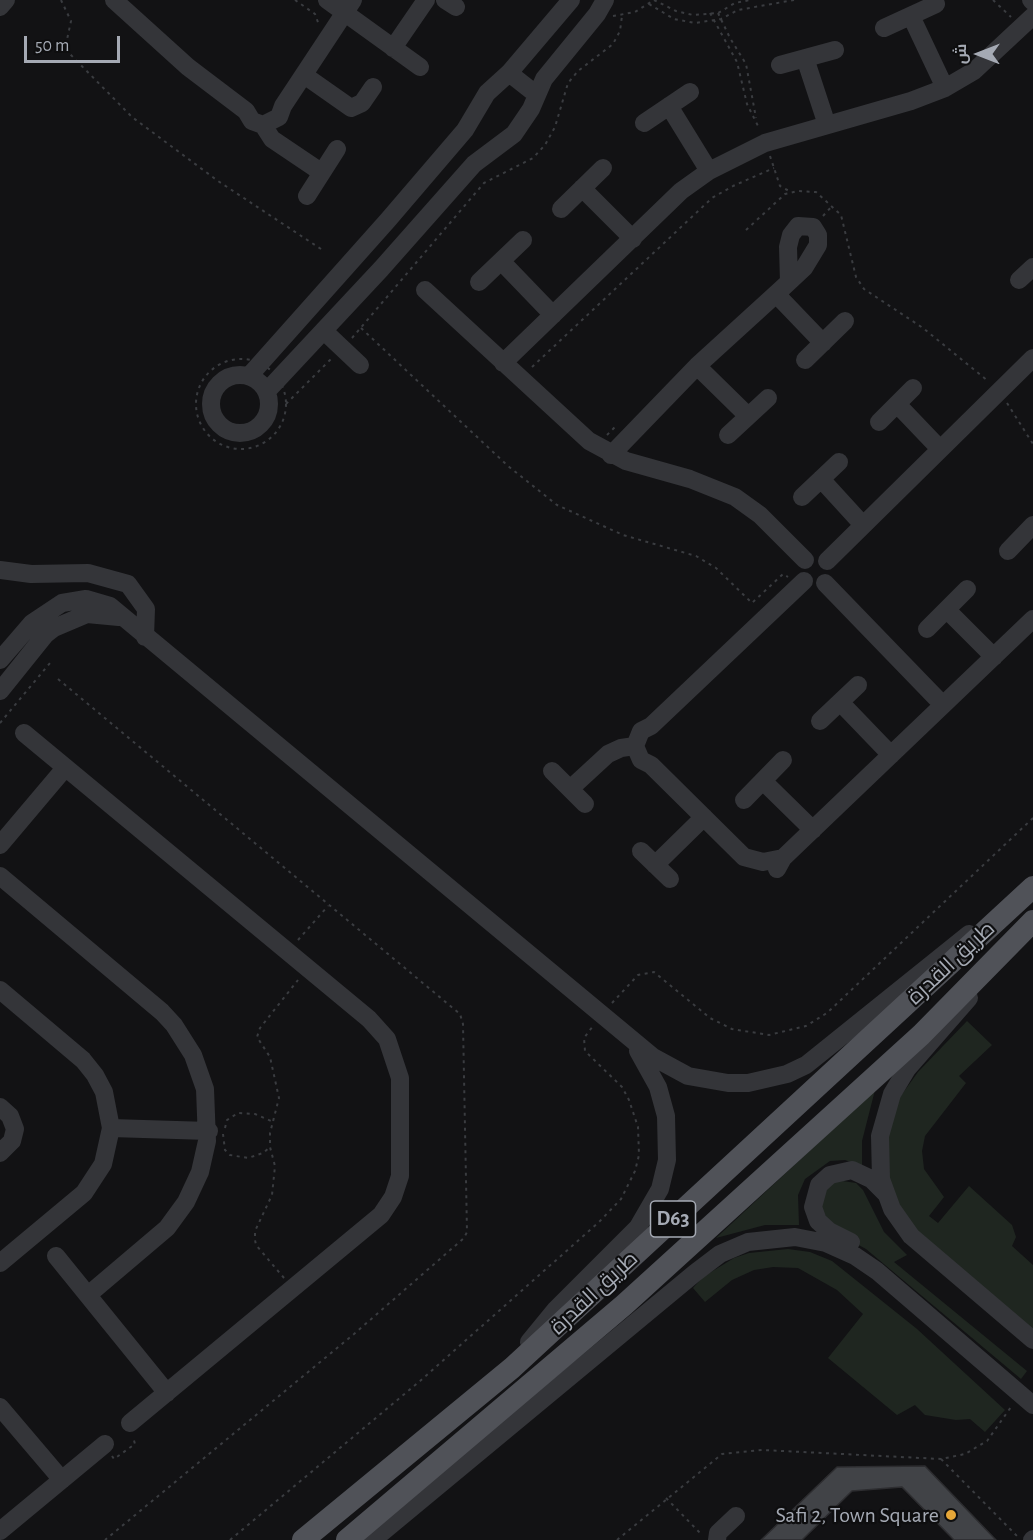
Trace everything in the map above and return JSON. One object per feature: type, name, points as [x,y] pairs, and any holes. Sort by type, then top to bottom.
[{"type":"main road","name":"طريق القدرة","points":[[303,1540],[512,1368],[1033,887]]},
{"type":"main road","name":"طريق القدرة","points":[[347,1540],[633,1297],[921,1035],[1033,921]]},
{"type":"street","points":[[0,7],[6,0]]},
{"type":"street","points":[[114,0],[188,67],[246,111],[252,121],[263,125],[272,139],[321,172]]},
{"type":"street","points":[[327,0],[349,7],[393,48],[420,67]]},
{"type":"street","points":[[393,48],[426,0]]},
{"type":"street","points":[[571,0],[509,73],[483,98],[465,130],[256,370],[232,376],[217,386],[213,393],[212,411],[221,426],[237,434],[246,433],[261,425],[269,409],[273,385],[474,164],[488,151],[514,134],[531,109],[549,72],[597,14],[605,0]]},
{"type":"street","points":[[884,28],[936,4]]},
{"type":"street","points":[[263,125],[275,121],[349,7]]},
{"type":"street","points":[[911,16],[945,88]]},
{"type":"street","points":[[503,363],[681,191],[709,171],[765,143],[911,101],[945,88],[974,71],[1033,16]]},
{"type":"street","points":[[780,65],[835,50]]},
{"type":"street","points":[[805,58],[827,125]]},
{"type":"street","points":[[509,73],[537,95]]},
{"type":"street","points":[[304,75],[351,108],[362,103],[374,87]]},
{"type":"street","points":[[645,123],[690,93]]},
{"type":"street","points":[[246,111],[261,113],[283,106]]},
{"type":"street","points":[[669,106],[709,171]]},
{"type":"street","points":[[465,130],[488,151]]},
{"type":"street","points":[[307,196],[337,149]]},
{"type":"street","points":[[561,209],[603,168]]},
{"type":"street","points":[[582,188],[633,239]]},
{"type":"street","points":[[479,282],[523,240]]},
{"type":"street","points":[[501,261],[553,315]]},
{"type":"street","points":[[1019,280],[1033,267]]},
{"type":"street","points":[[612,455],[697,366],[783,288],[823,343]]},
{"type":"street","points":[[425,290],[573,429],[612,455],[641,467],[707,485],[735,497],[760,515],[805,560]]},
{"type":"street","points":[[805,360],[845,321]]},
{"type":"street","points":[[324,331],[360,365]]},
{"type":"street","points":[[827,561],[1033,358]]},
{"type":"street","points":[[697,366],[748,416]]},
{"type":"street","points":[[256,370],[262,384],[273,385]]},
{"type":"street","points":[[879,422],[913,388]]},
{"type":"street","points":[[728,435],[768,398]]},
{"type":"street","points":[[897,404],[940,449]]},
{"type":"street","points":[[802,497],[839,462]]},
{"type":"street","points":[[821,479],[863,525]]},
{"type":"street","points":[[1008,551],[1030,534]]},
{"type":"street","points":[[827,561],[816,556],[805,560],[800,568],[799,581],[651,726],[637,735],[635,746],[641,760],[651,765],[744,856],[752,871],[763,874],[778,868],[783,858],[1033,619]]},
{"type":"street","points":[[799,581],[817,586],[825,583],[830,572],[827,561]]},
{"type":"street","points":[[0,570],[31,574],[88,573],[128,584],[146,609],[145,637]]},
{"type":"street","points":[[825,583],[943,705]]},
{"type":"street","points":[[927,629],[967,589]]},
{"type":"street","points":[[0,660],[32,623],[62,603],[78,599],[94,600],[110,606],[653,1057],[688,1076],[728,1083],[768,1080],[787,1074],[822,1054],[962,939],[978,930],[988,929]]},
{"type":"street","points":[[947,610],[994,657]]},
{"type":"street","points":[[0,691],[45,635],[64,621],[87,614],[122,617]]},
{"type":"street","points":[[820,721],[858,685]]},
{"type":"street","points":[[840,702],[891,755]]},
{"type":"street","points":[[651,726],[646,745],[651,765]]},
{"type":"street","points":[[24,733],[369,1019],[393,1052],[400,1077],[401,1164],[393,1197],[381,1215],[130,1423]]},
{"type":"street","points":[[570,789],[608,754],[621,748],[635,746]]},
{"type":"street","points":[[744,800],[783,760]]},
{"type":"street","points":[[0,845],[65,768]]},
{"type":"street","points":[[552,771],[585,804]]},
{"type":"street","points":[[763,781],[813,830]]},
{"type":"street","points":[[655,865],[704,817]]},
{"type":"street","points":[[641,851],[670,879]]},
{"type":"street","points":[[0,876],[162,1011],[174,1025],[200,1071],[214,1132],[200,1172],[177,1215],[167,1228],[87,1295]]},
{"type":"street","points":[[1002,951],[963,1006],[907,1069],[892,1094],[882,1122],[878,1150],[885,1193],[892,1209],[910,1236],[1033,1340]]},
{"type":"street","points":[[0,990],[83,1060],[95,1075],[104,1092],[111,1128],[103,1164],[84,1193],[0,1263]]},
{"type":"street","points":[[512,1368],[544,1323],[638,1227],[660,1189],[667,1160],[666,1116],[653,1075],[625,1033]]},
{"type":"street","points":[[0,1107],[10,1116],[15,1129],[12,1141],[0,1153]]},
{"type":"street","points":[[111,1128],[214,1132]]},
{"type":"street","points":[[880,1273],[870,1254],[823,1227],[815,1214],[813,1199],[824,1179],[844,1170],[852,1170],[871,1179],[885,1193]]},
{"type":"street","points":[[373,1540],[695,1272],[733,1246],[772,1238],[811,1240],[841,1249],[880,1273],[1027,1400],[1033,1417]]},
{"type":"street","points":[[56,1256],[167,1393]]},
{"type":"street","points":[[0,1407],[62,1480]]},
{"type":"street","points":[[0,1531],[105,1444]]},
{"type":"street","points":[[711,1539],[736,1516]]},
{"type":"path","points":[[61,0],[70,13],[71,21],[65,49],[132,117],[218,182],[324,251]]},
{"type":"path","points":[[295,0],[315,14],[318,29]]},
{"type":"path","points":[[654,0],[685,14],[718,13],[735,3],[750,0]]},
{"type":"path","points":[[649,4],[663,14],[686,21],[721,19],[738,10],[794,0]]},
{"type":"path","points":[[993,0],[1014,24]]},
{"type":"path","points":[[710,13],[737,62],[747,104],[756,119]]},
{"type":"path","points":[[718,13],[746,64],[756,119],[780,186],[791,192]]},
{"type":"path","points":[[286,404],[273,385],[244,358],[225,361],[203,378],[196,405],[205,432],[228,448],[256,447],[278,430],[286,404],[361,328],[484,183],[533,158],[545,145],[555,127],[568,83],[578,71],[613,44],[618,36],[622,16]]},
{"type":"path","points":[[532,375],[535,362],[712,198],[774,168]]},
{"type":"path","points":[[746,230],[785,194],[816,192],[833,205],[841,215],[856,277],[864,289],[923,328],[999,392],[1014,411],[1033,444]]},
{"type":"path","points":[[361,328],[508,466],[557,505],[623,535],[696,556],[716,568],[752,603],[783,574],[799,581]]},
{"type":"path","points":[[602,436],[620,422]]},
{"type":"path","points":[[0,723],[50,663]]},
{"type":"path","points":[[58,679],[462,1018],[467,1232],[458,1245],[354,1334],[105,1540]]},
{"type":"path","points":[[231,1540],[420,1382],[591,1229],[621,1199],[637,1163],[638,1127],[630,1100],[622,1087],[588,1054],[584,1046],[586,1034],[638,975],[649,971],[662,976],[710,1018],[732,1029],[769,1035],[806,1026],[827,1013],[1033,818]]},
{"type":"path","points":[[289,951],[328,906]]},
{"type":"path","points":[[293,1289],[256,1245],[255,1231],[272,1195],[275,1166],[270,1147],[271,1121],[279,1098],[270,1057],[257,1037],[260,1028],[306,967]]},
{"type":"path","points":[[270,1147],[263,1153],[248,1158],[230,1155],[214,1132],[238,1113],[255,1114],[271,1121]]},
{"type":"path","points":[[617,1540],[722,1454],[739,1451],[941,1459],[965,1454],[987,1441],[1027,1400]]},
{"type":"path","points":[[105,1444],[114,1459],[135,1444],[130,1423]]},
{"type":"path","points":[[941,1459],[1021,1540]]},
{"type":"path","points":[[666,1498],[711,1539]]},
{"type":"shaded area","points":[[967,1021],[992,1045],[959,1076],[966,1083],[925,1136],[922,1151],[924,1169],[944,1197],[929,1216],[938,1223],[969,1186],[1012,1225],[1016,1237],[1012,1246],[1033,1265],[1033,1330],[912,1231],[890,1187],[885,1148],[895,1104],[918,1072]]},
{"type":"shaded area","points":[[875,1090],[862,1141],[862,1166],[845,1160],[830,1161],[805,1179],[798,1195],[799,1225],[765,1225],[716,1238]]},
{"type":"shaded area","points":[[836,1180],[856,1183],[863,1190],[884,1232],[907,1255],[894,1262],[1027,1371],[1021,1379],[866,1249],[835,1232],[817,1202],[820,1192]]},
{"type":"shaded area","points":[[788,1249],[810,1252],[832,1261],[917,1329],[1005,1410],[985,1432],[970,1419],[956,1420],[925,1415],[915,1405],[897,1415],[828,1358],[863,1314],[837,1290],[798,1268],[773,1267],[754,1270],[732,1280],[705,1302],[693,1288],[703,1277],[734,1258],[749,1253]]},
{"type":"building","name":"Safi 2, Town Square","points":[[925,1466],[996,1540],[954,1540],[902,1487],[852,1491],[802,1540],[761,1540],[837,1467]]},
{"type":"place","name":"Safi 2, Town Square","points":[[951,1515]]}]
